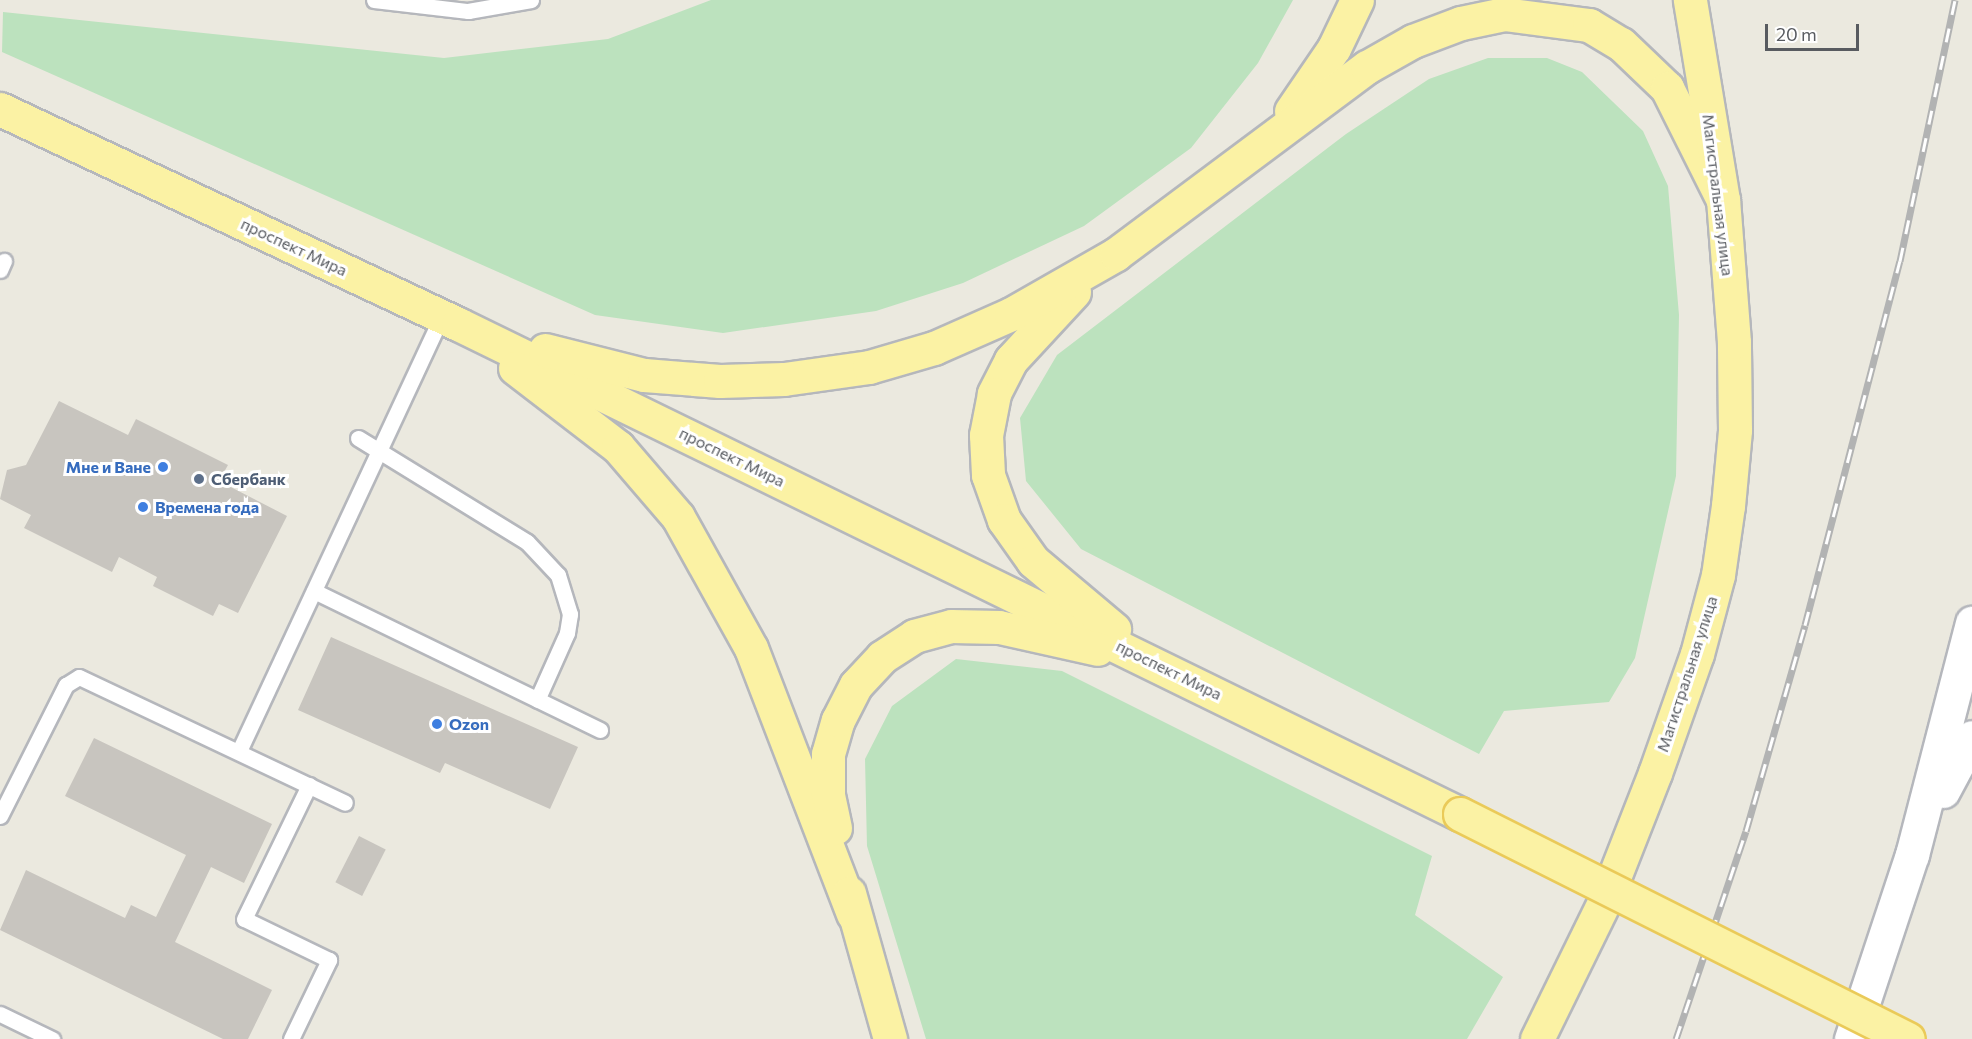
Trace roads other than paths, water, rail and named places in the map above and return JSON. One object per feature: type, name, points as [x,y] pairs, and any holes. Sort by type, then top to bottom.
[{"type":"main road","points":[[1276,131],[1334,48],[1357,0]]},
{"type":"main road","name":"Магистральная улица","points":[[1537,1039],[1610,888],[1697,654],[1718,575],[1735,430],[1734,342],[1723,200],[1690,0]]},
{"type":"main road","points":[[450,321],[644,375],[720,381],[784,379],[869,367],[934,348],[1011,314],[1116,254],[1182,209],[1276,131],[1367,67],[1413,41],[1461,23],[1504,14],[1551,17],[1589,25],[1645,64],[1688,125],[1723,200]]},
{"type":"main road","name":"проспект Мира","points":[[0,109],[450,321],[1152,661],[1908,1039]]},
{"type":"main road","points":[[1116,254],[1047,317],[1011,360],[994,394],[986,435],[988,475],[1004,520],[1034,561],[1152,661]]},
{"type":"main road","points":[[450,321],[618,447],[678,517],[751,648],[853,915]]},
{"type":"main road","points":[[1851,1039],[1912,855],[1972,623]]},
{"type":"main road","points":[[890,1039],[853,915],[828,794],[828,754],[838,720],[856,685],[882,657],[914,636],[951,626],[999,627],[1152,661]]},
{"type":"main road","points":[[1912,855],[1972,737]]},
{"type":"lane","points":[[374,0],[470,5],[531,0]]},
{"type":"lane","points":[[238,751],[379,448],[450,321]]},
{"type":"lane","points":[[358,438],[379,448],[527,542],[558,575],[570,614],[567,633],[537,700]]},
{"type":"lane","points":[[314,591],[600,730]]},
{"type":"lane","points":[[0,816],[66,685],[79,677],[345,803]]},
{"type":"lane","points":[[291,1039],[328,960],[244,919],[309,786]]},
{"type":"lane","points":[[877,1039],[879,1005]]},
{"type":"lane","points":[[0,1014],[52,1039]]},
{"type":"railway","points":[[1676,1039],[1746,831],[1805,625],[1900,261],[1955,0]]},
{"type":"place","name":"Мне и Ване","points":[[163,467]]},
{"type":"place","name":"Сбербанк","points":[[199,479]]},
{"type":"place","name":"Времена года","points":[[143,507]]},
{"type":"place","name":"Ozon","points":[[437,724]]}]
